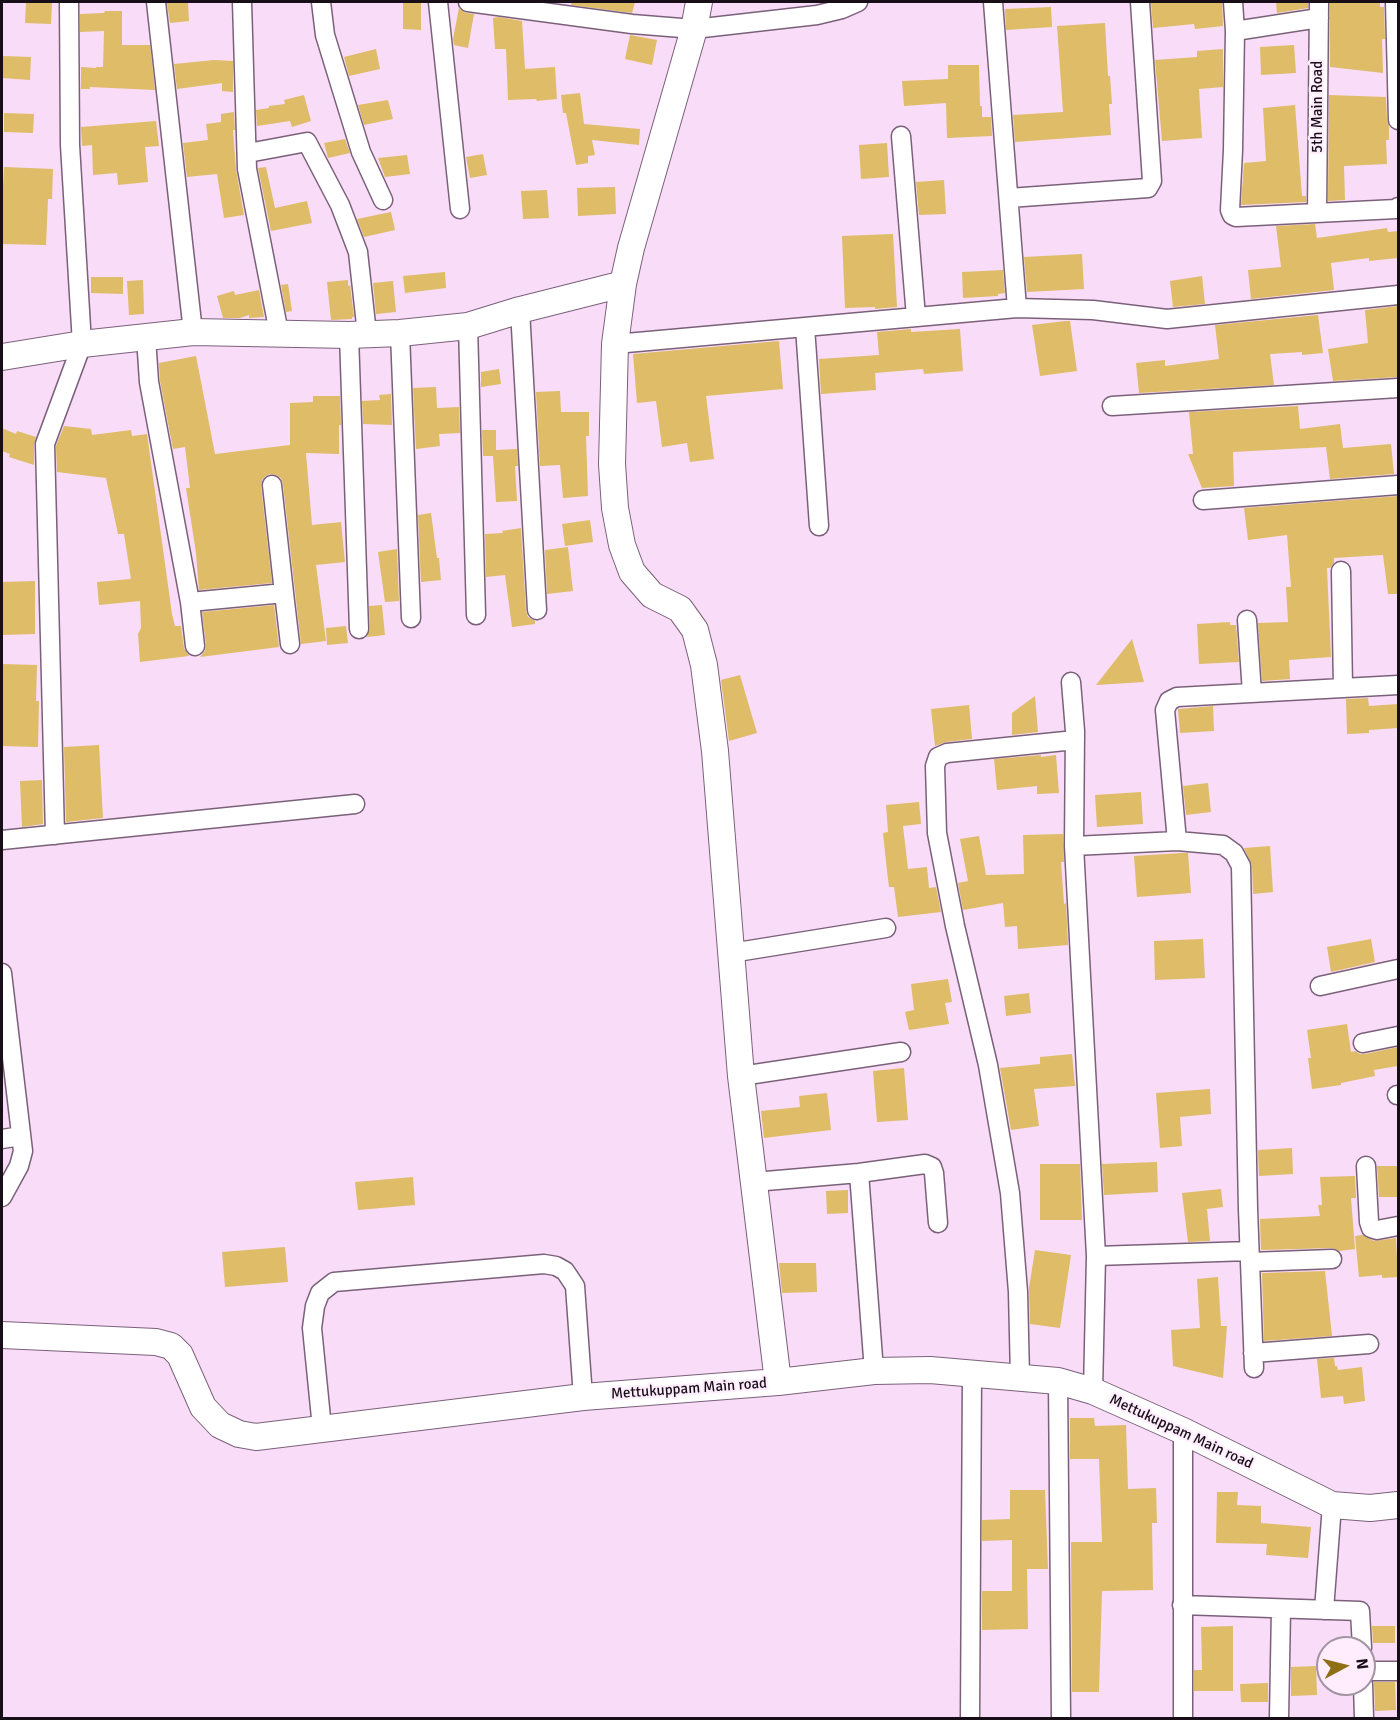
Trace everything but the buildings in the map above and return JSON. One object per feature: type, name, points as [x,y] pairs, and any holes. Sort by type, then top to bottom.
[{"type":"street","points":[[55,835],[45,444],[82,344],[70,145],[69,2]]},
{"type":"street","points":[[156,2],[193,333]]},
{"type":"street","points":[[242,2],[247,169],[279,333]]},
{"type":"street","points":[[321,2],[325,35],[361,152],[383,200]]},
{"type":"street","points":[[438,2],[460,209]]},
{"type":"street","points":[[468,2],[632,24],[694,29],[817,15],[842,9],[858,2]]},
{"type":"street","points":[[699,2],[694,29],[631,248],[623,284],[615,344],[612,465],[615,508],[622,545],[632,572],[652,595],[680,609],[695,630],[704,665],[715,751],[741,1076],[778,1382]]},
{"type":"street","points":[[993,2],[1017,308]]},
{"type":"street","points":[[1009,198],[1148,188],[1152,181],[1140,2]]},
{"type":"street","points":[[1233,2],[1235,31],[1230,210],[1232,215],[1236,217],[1398,207]]},
{"type":"street","points":[[1395,2],[1398,120]]},
{"type":"street","points":[[1235,31],[1319,10]]},
{"type":"street","name":"5th Main Road","points":[[1317,213],[1319,10]]},
{"type":"street","points":[[901,136],[916,317]]},
{"type":"street","points":[[248,153],[307,142],[340,205],[358,252],[358,629]]},
{"type":"street","points":[[2,357],[82,344],[193,333],[400,333],[468,326],[520,310],[623,284]]},
{"type":"street","points":[[615,344],[1017,308],[1092,310],[1167,319],[1398,295]]},
{"type":"street","points":[[520,310],[537,610]]},
{"type":"street","points":[[468,326],[476,615]]},
{"type":"street","points":[[805,327],[819,526]]},
{"type":"street","points":[[400,333],[411,618]]},
{"type":"street","points":[[146,337],[149,382],[190,602],[195,646]]},
{"type":"street","points":[[1112,406],[1398,388]]},
{"type":"street","points":[[272,485],[290,644]]},
{"type":"street","points":[[1203,500],[1398,485]]},
{"type":"street","points":[[1341,571],[1343,688]]},
{"type":"street","points":[[190,602],[284,593]]},
{"type":"street","points":[[1247,620],[1252,693]]},
{"type":"street","points":[[1071,682],[1075,740],[1074,846],[1096,1256],[1092,1391]]},
{"type":"street","points":[[1177,841],[1165,710],[1169,701],[1177,697],[1398,685]]},
{"type":"street","points":[[1020,1377],[1018,1292],[1010,1193],[988,1065],[955,926],[937,833],[935,766],[938,757],[947,753],[1075,740]]},
{"type":"street","points":[[2,840],[355,804]]},
{"type":"street","points":[[1074,846],[1177,841],[1222,845],[1233,853],[1241,866],[1249,1256],[1254,1361],[1369,1344]]},
{"type":"street","points":[[731,953],[886,928]]},
{"type":"street","points":[[1320,986],[1398,969]]},
{"type":"street","points":[[2,973],[23,1151],[19,1166],[2,1197]]},
{"type":"street","points":[[1363,1043],[1398,1036]]},
{"type":"street","points":[[741,1076],[901,1052]]},
{"type":"street","points":[[2,1139],[21,1136]]},
{"type":"street","points":[[754,1182],[859,1173],[925,1164],[932,1167],[934,1173],[938,1223]]},
{"type":"street","points":[[1365,1166],[1371,1228],[1377,1230],[1398,1227]]},
{"type":"street","points":[[859,1173],[874,1371]]},
{"type":"street","points":[[1096,1256],[1249,1256],[1332,1259]]},
{"type":"street","points":[[322,1428],[312,1328],[315,1306],[320,1293],[334,1282],[544,1264],[556,1266],[565,1271],[575,1286],[583,1397]]},
{"type":"street","name":"Mettukuppam Main road","points":[[2,1335],[156,1342],[171,1346],[180,1355],[203,1407],[220,1425],[239,1434],[256,1437],[583,1397],[778,1382],[874,1371],[930,1370],[1058,1381],[1092,1391],[1183,1431],[1332,1505],[1370,1508],[1398,1505]]},
{"type":"street","points":[[970,1719],[972,1373]]},
{"type":"street","points":[[1058,1381],[1061,1719]]},
{"type":"street","points":[[1183,1431],[1183,1719]]},
{"type":"street","points":[[1324,1610],[1332,1505]]},
{"type":"street","points":[[1182,1605],[1360,1611],[1361,1636]]},
{"type":"street","points":[[1279,1719],[1281,1609]]},
{"type":"street","points":[[1376,1671],[1398,1671]]},
{"type":"street","points":[[1363,1696],[1364,1719]]}]
